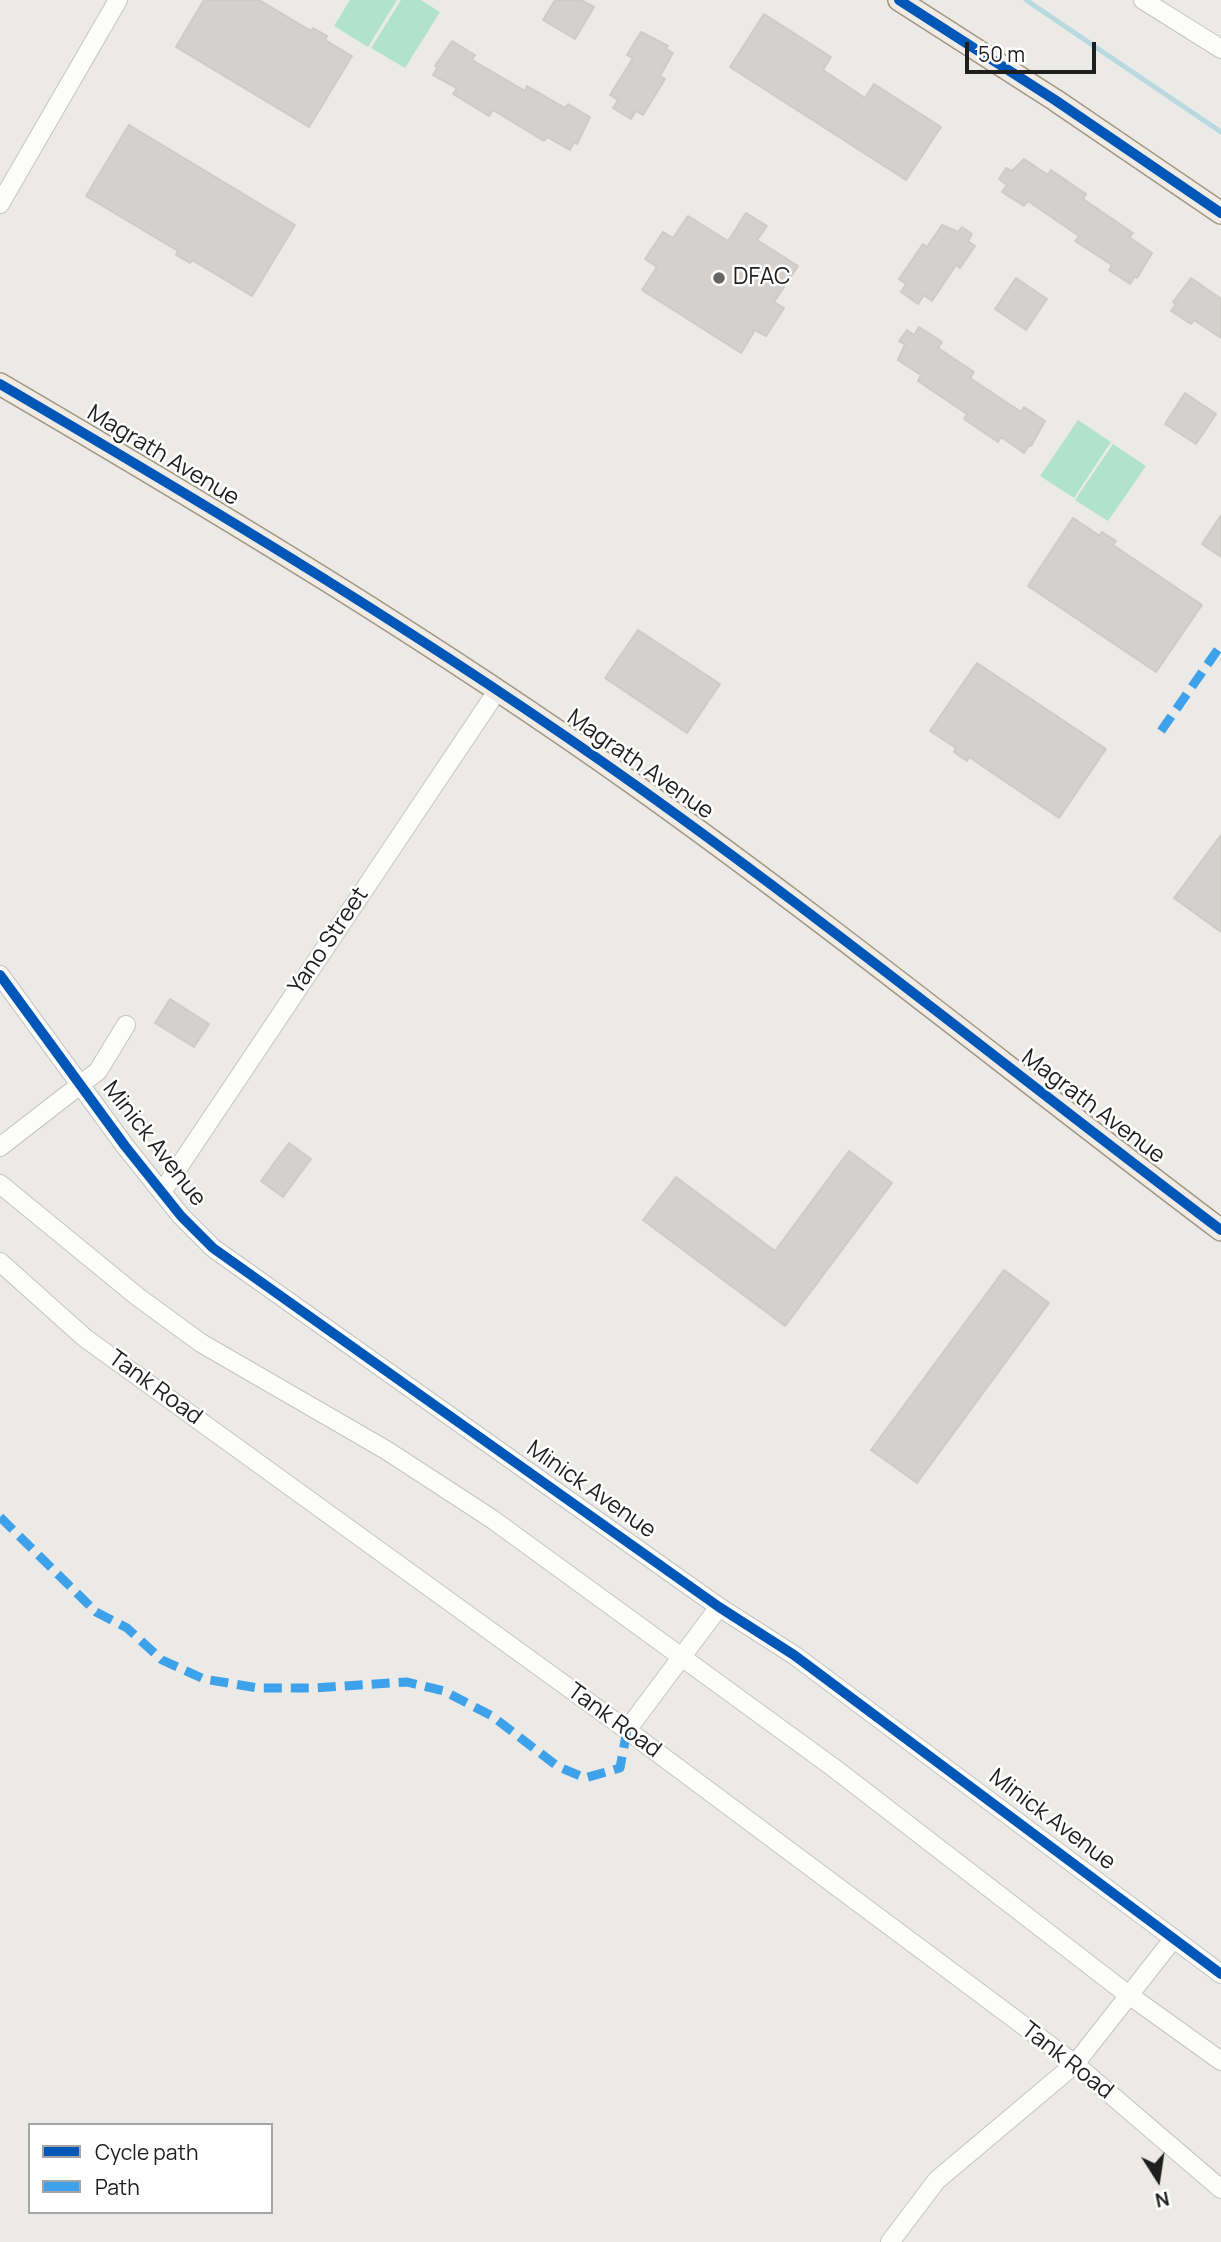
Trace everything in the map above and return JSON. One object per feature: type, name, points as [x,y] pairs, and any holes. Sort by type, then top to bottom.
[{"type":"main road","points":[[899,0],[1055,100],[1221,213]]},
{"type":"main road","name":"Magrath Avenue","points":[[0,384],[311,570],[637,786],[778,890],[1221,1230]]},
{"type":"street","points":[[0,204],[118,0]]},
{"type":"street","points":[[1143,0],[1221,49]]},
{"type":"street","name":"Yano Street","points":[[162,1192],[497,691]]},
{"type":"street","name":"Minick Avenue","points":[[0,975],[162,1192],[199,1235],[231,1261],[719,1607],[794,1656],[1221,1974]]},
{"type":"street","points":[[0,1147],[98,1071],[126,1024]]},
{"type":"street","points":[[0,1184],[138,1297],[201,1343],[386,1450],[492,1519],[931,1841],[1128,1995],[1221,2061]]},
{"type":"street","name":"Tank Road","points":[[0,1262],[85,1338],[628,1730],[1075,2064],[1221,2189]]},
{"type":"street","points":[[628,1730],[719,1607]]},
{"type":"street","points":[[890,2242],[937,2180],[1075,2064],[1174,1938]]},
{"type":"green space","points":[[350,0],[397,0],[368,47],[334,26]]},
{"type":"green space","points":[[401,0],[421,0],[440,12],[405,68],[371,48]]},
{"type":"green space","points":[[1078,420],[1111,442],[1074,498],[1040,476]]},
{"type":"green space","points":[[1113,444],[1146,466],[1108,521],[1075,500]]},
{"type":"building","points":[[204,0],[259,0],[311,31],[313,28],[327,36],[325,40],[352,56],[309,127],[176,47]]},
{"type":"building","points":[[555,0],[581,0],[594,7],[575,39],[543,20]]},
{"type":"building","points":[[764,14],[831,57],[823,70],[865,98],[874,84],[941,127],[906,180],[730,67]]},
{"type":"building","points":[[641,32],[668,46],[666,49],[673,53],[660,76],[665,79],[643,115],[636,111],[631,119],[613,108],[618,100],[610,95],[633,58],[627,55]]},
{"type":"building","points":[[452,41],[475,55],[472,60],[525,91],[527,86],[565,108],[568,104],[590,117],[577,144],[574,142],[570,150],[547,137],[544,141],[493,110],[489,116],[453,94],[457,88],[433,75],[438,67],[435,66]]},
{"type":"building","points":[[129,125],[295,225],[252,296],[192,260],[190,263],[176,255],[178,251],[86,196]]},
{"type":"building","points":[[1024,159],[1048,175],[1051,170],[1086,194],[1083,199],[1133,233],[1129,237],[1152,253],[1137,278],[1135,276],[1130,284],[1109,270],[1112,265],[1075,241],[1079,236],[1028,201],[1024,206],[1002,192],[1007,185],[999,179],[1006,168],[1012,171]]},
{"type":"building","name":"DFAC","points":[[746,213],[767,226],[757,240],[798,266],[774,302],[784,308],[766,336],[755,330],[741,353],[642,290],[657,267],[645,259],[663,232],[673,238],[688,216],[728,241]]},
{"type":"building","points":[[942,225],[958,232],[962,227],[972,234],[968,241],[975,246],[960,268],[956,265],[932,301],[924,295],[918,304],[901,292],[906,284],[899,279],[923,244],[927,247]]},
{"type":"building","points":[[1016,278],[1047,299],[1026,330],[995,309]]},
{"type":"building","points":[[1191,278],[1221,299],[1221,338],[1194,320],[1191,324],[1171,311],[1176,304],[1173,302]]},
{"type":"building","points":[[919,327],[942,342],[938,348],[974,372],[970,378],[1021,412],[1024,407],[1045,421],[1024,453],[1001,437],[998,442],[964,419],[967,414],[918,381],[921,375],[898,360],[905,344],[899,341],[907,330],[914,335]]},
{"type":"building","points":[[1185,393],[1216,414],[1196,444],[1165,424]]},
{"type":"building","points":[[1221,515],[1221,557],[1202,544]]},
{"type":"building","points":[[1073,518],[1100,536],[1102,532],[1116,541],[1113,545],[1202,605],[1156,672],[1028,586]]},
{"type":"building","points":[[638,630],[720,684],[687,733],[605,678]]},
{"type":"building","points":[[977,663],[1106,749],[1059,818],[969,757],[967,761],[954,752],[956,748],[930,731]]},
{"type":"building","points":[[1221,835],[1221,932],[1174,898]]},
{"type":"building","points":[[170,999],[209,1024],[194,1047],[155,1023]]},
{"type":"building","points":[[289,1143],[311,1159],[283,1197],[261,1181]]},
{"type":"building","points":[[849,1151],[892,1183],[785,1326],[643,1220],[676,1177],[775,1251]]},
{"type":"building","points":[[1004,1270],[1049,1303],[917,1483],[871,1450]]},
{"type":"waterway","points":[[1026,0],[1221,132]]},
{"type":"marked path","points":[[1161,731],[1221,645]]},
{"type":"marked path","points":[[0,1517],[96,1612],[127,1628],[162,1660],[204,1679],[258,1688],[313,1688],[407,1682],[444,1691],[492,1716],[557,1766],[585,1778],[620,1768],[627,1730]]},
{"type":"cycle path","points":[[899,0],[1055,100],[1221,213]]},
{"type":"cycle path","points":[[0,384],[323,578],[561,733],[786,895],[1221,1230]]},
{"type":"cycle path","points":[[0,975],[125,1146],[181,1216],[213,1248],[719,1607],[794,1655],[1221,1974]]},
{"type":"place","name":"DFAC","points":[[719,278]]}]
